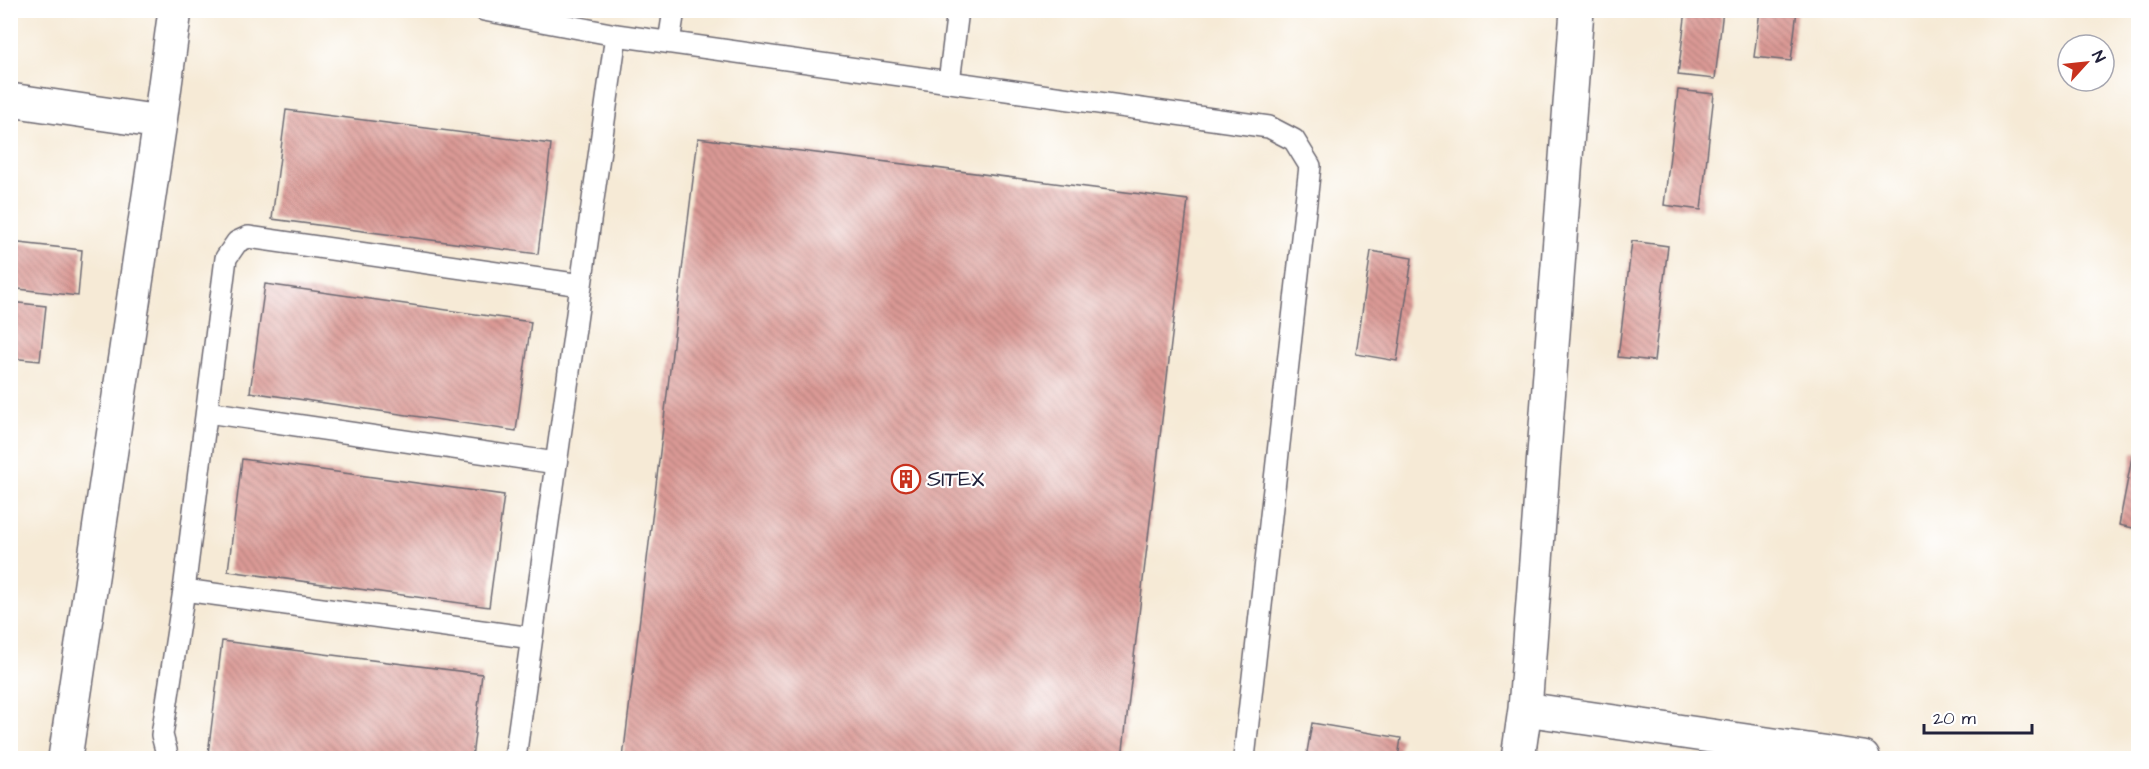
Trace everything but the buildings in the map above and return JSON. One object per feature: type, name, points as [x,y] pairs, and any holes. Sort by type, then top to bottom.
[{"type":"street","points":[[65,759],[175,10]]},
{"type":"street","points":[[1518,759],[1525,709],[1577,10]]},
{"type":"street","points":[[10,100],[160,122]]},
{"type":"street","points":[[1525,709],[1863,759]]},
{"type":"lane","points":[[484,10],[549,16],[616,35],[1269,127],[1294,140],[1310,166],[1244,759]]},
{"type":"lane","points":[[669,42],[674,10]]},
{"type":"lane","points":[[949,82],[958,10]]},
{"type":"lane","points":[[516,759],[616,35]]},
{"type":"lane","points":[[168,759],[162,735],[184,590],[226,258],[237,242],[248,237],[581,285]]},
{"type":"lane","points":[[207,412],[556,463]]},
{"type":"lane","points":[[184,590],[532,638]]},
{"type":"place","name":"SITEX","points":[[906,479]]}]
